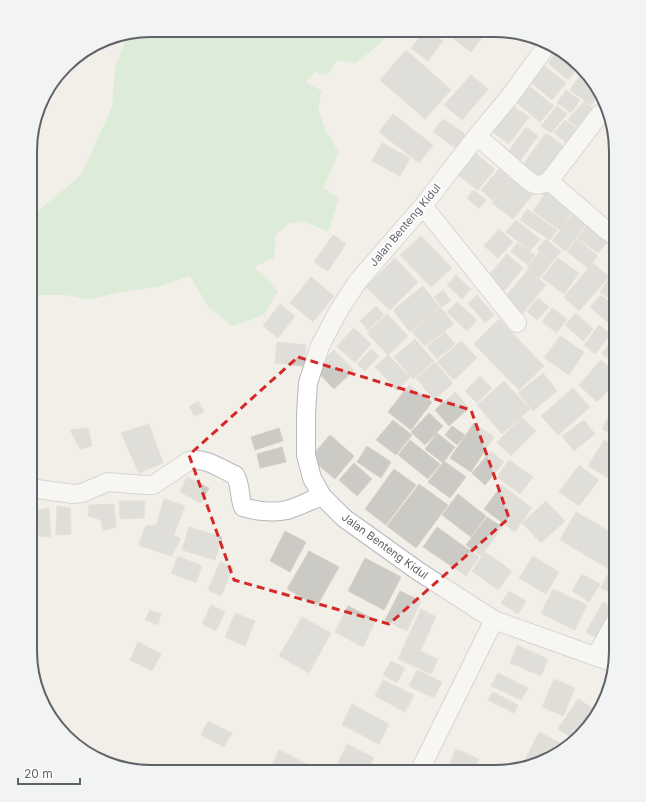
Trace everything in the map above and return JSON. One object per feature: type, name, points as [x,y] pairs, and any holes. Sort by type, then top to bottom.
[{"type":"street","name":"Jalan Benteng Kidul","points":[[544,49],[424,206],[358,281],[339,310],[320,346],[308,383],[306,455],[312,478],[322,496],[344,518],[418,571],[494,620],[609,661]]},
{"type":"street","points":[[477,136],[534,185],[541,186],[549,181],[600,114]]},
{"type":"street","points":[[549,181],[609,232]]},
{"type":"street","points":[[424,206],[517,323]]},
{"type":"street","points":[[37,489],[73,494],[82,493],[108,482],[153,485],[194,459],[201,460],[235,475],[238,480],[240,501],[243,507],[248,509],[259,511],[286,510],[322,496]]},
{"type":"street","points":[[422,765],[494,620]]},
{"type":"street","points":[[596,656],[609,633]]},
{"type":"highlighted area","points":[[298,357],[471,410],[509,518],[389,624],[234,580],[189,455]]},
{"type":"green space","points":[[387,37],[356,63],[338,60],[327,75],[315,72],[305,82],[322,91],[318,107],[326,132],[339,152],[323,188],[339,198],[328,232],[304,221],[289,223],[276,235],[274,258],[254,267],[278,291],[264,315],[232,326],[209,308],[190,276],[157,287],[121,292],[88,300],[66,295],[37,295],[37,212],[81,175],[112,107],[115,68],[126,40],[136,38]]},
{"type":"building","points":[[419,37],[438,37],[443,41],[428,61],[411,48]]},
{"type":"building","points":[[452,37],[482,37],[471,52]]},
{"type":"building","points":[[406,50],[451,90],[425,119],[380,80]]},
{"type":"building","points":[[555,54],[570,65],[575,71],[568,80],[548,63]]},
{"type":"building","points":[[543,65],[566,83],[552,100],[529,81]]},
{"type":"building","points":[[471,75],[488,89],[462,120],[444,105]]},
{"type":"building","points":[[579,76],[596,98],[591,105],[570,90]]},
{"type":"building","points":[[529,86],[554,106],[540,122],[516,102]]},
{"type":"building","points":[[566,90],[580,100],[571,113],[557,103]]},
{"type":"building","points":[[584,101],[598,113],[582,131],[568,120]]},
{"type":"building","points":[[510,104],[529,117],[509,144],[490,130]]},
{"type":"building","points":[[557,106],[567,114],[551,133],[541,126]]},
{"type":"building","points":[[393,114],[433,145],[419,163],[379,132]]},
{"type":"building","points":[[443,119],[465,134],[455,148],[433,132]]},
{"type":"building","points":[[565,120],[581,132],[570,145],[554,133]]},
{"type":"building","points":[[526,127],[538,136],[519,162],[507,153]]},
{"type":"building","points":[[546,133],[566,148],[543,179],[523,165]]},
{"type":"building","points":[[382,143],[410,158],[400,176],[372,161]]},
{"type":"building","points":[[476,154],[495,169],[478,190],[458,175]]},
{"type":"building","points":[[499,169],[511,179],[493,200],[481,190]]},
{"type":"building","points":[[513,176],[534,193],[513,219],[492,203]]},
{"type":"building","points":[[549,188],[576,206],[560,230],[533,211]]},
{"type":"building","points":[[473,190],[486,200],[479,208],[467,198]]},
{"type":"building","points":[[527,209],[557,230],[550,240],[520,220]]},
{"type":"building","points":[[573,214],[586,224],[566,251],[552,241]]},
{"type":"building","points":[[516,220],[540,239],[530,251],[506,232]]},
{"type":"building","points":[[588,224],[609,240],[598,253],[577,238]]},
{"type":"building","points":[[499,229],[513,242],[498,258],[484,246]]},
{"type":"building","points":[[333,235],[346,244],[328,271],[314,262]]},
{"type":"building","points":[[421,236],[452,268],[431,287],[400,255]]},
{"type":"building","points":[[546,239],[561,252],[552,262],[537,249]]},
{"type":"building","points":[[577,239],[598,256],[588,268],[567,252]]},
{"type":"building","points":[[517,243],[535,255],[528,265],[511,252]]},
{"type":"building","points":[[539,252],[552,262],[539,278],[527,268]]},
{"type":"building","points":[[507,254],[523,268],[503,292],[487,277]]},
{"type":"building","points":[[395,258],[418,282],[390,310],[366,287]]},
{"type":"building","points":[[558,258],[579,273],[564,294],[542,278]]},
{"type":"building","points":[[593,263],[609,277],[579,311],[564,297]]},
{"type":"building","points":[[528,270],[546,285],[522,314],[506,296]]},
{"type":"building","points":[[456,275],[471,289],[462,299],[447,285]]},
{"type":"building","points":[[311,277],[334,296],[313,322],[290,303]]},
{"type":"building","points":[[609,279],[609,299],[600,292]]},
{"type":"building","points":[[423,286],[440,308],[410,332],[393,310]]},
{"type":"building","points":[[443,290],[451,301],[441,307],[434,297]]},
{"type":"building","points":[[477,295],[494,315],[485,323],[468,303]]},
{"type":"building","points":[[601,295],[609,302],[609,324],[590,307]]},
{"type":"building","points":[[538,298],[549,307],[537,320],[527,311]]},
{"type":"building","points":[[457,302],[477,320],[467,331],[447,312]]},
{"type":"building","points":[[280,304],[295,316],[278,338],[263,326]]},
{"type":"building","points":[[376,306],[384,315],[368,330],[360,321]]},
{"type":"building","points":[[441,308],[454,324],[425,346],[412,332]]},
{"type":"building","points":[[552,308],[567,319],[557,333],[542,322]]},
{"type":"building","points":[[576,313],[593,329],[583,341],[565,325]]},
{"type":"building","points":[[387,314],[408,336],[388,355],[367,333]]},
{"type":"building","points":[[499,319],[544,366],[519,390],[474,344]]},
{"type":"building","points":[[599,325],[609,332],[609,336],[595,354],[584,345]]},
{"type":"building","points":[[354,328],[371,344],[355,363],[337,346]]},
{"type":"building","points":[[445,332],[455,344],[437,359],[427,347]]},
{"type":"building","points":[[560,336],[584,352],[569,375],[544,358]]},
{"type":"building","points":[[415,339],[434,361],[413,379],[394,357]]},
{"type":"building","points":[[461,341],[477,358],[454,380],[437,362]]},
{"type":"building","points":[[277,342],[306,345],[304,366],[275,363]]},
{"type":"building","points":[[609,344],[609,358],[602,354]]},
{"type":"building","points":[[371,349],[379,356],[365,371],[357,364]]},
{"type":"building","points":[[334,350],[354,370],[334,389],[315,369]]},
{"type":"building","points":[[388,355],[410,377],[397,390],[375,367]]},
{"type":"building","points":[[601,360],[609,367],[609,389],[597,402],[579,385]]},
{"type":"building","points":[[435,362],[453,383],[434,400],[416,378]]},
{"type":"building","points":[[543,373],[557,391],[533,411],[518,393]]},
{"type":"building","points":[[480,376],[492,388],[477,403],[465,391]]},
{"type":"building","points":[[504,381],[530,409],[502,434],[477,405]]},
{"type":"building","points":[[409,385],[432,402],[411,430],[388,412]]},
{"type":"building","points":[[573,388],[590,407],[558,435],[541,416]]},
{"type":"building","points":[[455,392],[469,408],[449,426],[435,410]]},
{"type":"building","points":[[198,401],[204,412],[195,416],[189,407]]},
{"type":"building","points":[[429,413],[443,426],[425,445],[411,432]]},
{"type":"building","points":[[609,416],[609,432],[602,429]]},
{"type":"building","points":[[522,417],[536,431],[511,456],[497,442]]},
{"type":"building","points":[[393,420],[412,435],[396,455],[376,440]]},
{"type":"building","points":[[584,420],[595,434],[574,451],[562,436]]},
{"type":"building","points":[[474,423],[494,437],[471,472],[450,458]]},
{"type":"building","points":[[149,424],[163,463],[139,473],[121,433]]},
{"type":"building","points":[[452,426],[465,435],[457,445],[445,435]]},
{"type":"building","points":[[88,428],[92,446],[80,449],[70,430]]},
{"type":"building","points":[[279,428],[283,441],[255,450],[251,437]]},
{"type":"building","points":[[437,433],[455,447],[443,463],[425,449]]},
{"type":"building","points":[[330,435],[354,456],[335,479],[310,458]]},
{"type":"building","points":[[410,440],[440,464],[428,479],[398,455]]},
{"type":"building","points":[[604,440],[609,443],[609,478],[588,466]]},
{"type":"building","points":[[367,446],[391,462],[381,478],[357,462]]},
{"type":"building","points":[[282,447],[286,462],[260,468],[257,454]]},
{"type":"building","points":[[491,451],[504,462],[485,485],[472,473]]},
{"type":"building","points":[[509,460],[533,477],[520,494],[497,477]]},
{"type":"building","points":[[444,461],[466,477],[450,498],[428,482]]},
{"type":"building","points":[[354,463],[372,479],[357,496],[339,480]]},
{"type":"building","points":[[579,465],[599,480],[579,506],[559,492]]},
{"type":"building","points":[[394,469],[416,485],[386,525],[365,509]]},
{"type":"building","points":[[187,477],[209,488],[201,503],[180,492]]},
{"type":"building","points":[[419,484],[448,505],[416,548],[387,526]]},
{"type":"building","points":[[502,485],[532,508],[515,532],[484,509]]},
{"type":"building","points":[[458,494],[486,516],[471,537],[442,515]]},
{"type":"building","points":[[164,499],[185,506],[174,535],[181,539],[171,556],[138,545],[146,526],[156,525]]},
{"type":"building","points":[[119,501],[145,501],[144,518],[120,519]]},
{"type":"building","points":[[546,501],[565,521],[541,543],[522,523]]},
{"type":"building","points":[[114,504],[116,527],[103,531],[101,520],[88,516],[89,505]]},
{"type":"building","points":[[57,506],[70,508],[71,534],[56,535]]},
{"type":"building","points":[[49,508],[51,537],[39,536],[37,510]]},
{"type":"building","points":[[576,512],[609,531],[609,569],[560,540]]},
{"type":"building","points":[[487,517],[502,527],[481,556],[466,545]]},
{"type":"building","points":[[189,527],[222,537],[215,560],[182,550]]},
{"type":"building","points":[[437,527],[479,557],[466,576],[423,547]]},
{"type":"building","points":[[285,531],[306,542],[290,572],[270,561]]},
{"type":"building","points":[[309,551],[339,567],[317,606],[287,589]]},
{"type":"building","points":[[485,552],[512,571],[498,590],[472,571]]},
{"type":"building","points":[[178,556],[202,566],[196,583],[171,573]]},
{"type":"building","points":[[533,556],[559,572],[546,594],[519,578]]},
{"type":"building","points":[[365,558],[401,577],[384,610],[348,591]]},
{"type":"building","points":[[220,562],[233,568],[221,596],[208,590]]},
{"type":"building","points":[[582,574],[600,584],[589,602],[572,591]]},
{"type":"building","points":[[608,574],[609,574],[609,592],[601,588]]},
{"type":"building","points":[[553,589],[587,605],[575,630],[541,613]]},
{"type":"building","points":[[400,591],[421,601],[407,631],[385,620]]},
{"type":"building","points":[[509,591],[526,601],[518,614],[501,603]]},
{"type":"building","points":[[603,602],[609,606],[609,624],[600,640],[586,632]]},
{"type":"building","points":[[211,605],[225,612],[216,631],[202,624]]},
{"type":"building","points":[[348,606],[376,620],[363,647],[335,632]]},
{"type":"building","points":[[421,609],[436,617],[420,651],[438,659],[431,674],[398,659]]},
{"type":"building","points":[[150,610],[161,614],[158,625],[145,620]]},
{"type":"building","points":[[235,613],[255,621],[245,646],[225,637]]},
{"type":"building","points":[[302,617],[331,633],[309,673],[279,656]]},
{"type":"building","points":[[138,642],[161,654],[152,671],[130,660]]},
{"type":"building","points":[[517,645],[548,659],[541,676],[510,663]]},
{"type":"building","points":[[391,661],[405,668],[397,683],[383,675]]},
{"type":"building","points":[[417,670],[442,682],[434,698],[409,686]]},
{"type":"building","points":[[498,673],[528,688],[521,700],[491,686]]},
{"type":"building","points":[[554,679],[575,688],[563,716],[542,707]]},
{"type":"building","points":[[383,680],[414,695],[405,712],[375,696]]},
{"type":"building","points":[[493,692],[518,705],[514,713],[488,700]]},
{"type":"building","points":[[578,699],[593,709],[581,726],[569,736],[558,729]]},
{"type":"building","points":[[352,704],[389,724],[379,744],[342,725]]},
{"type":"building","points":[[208,721],[232,733],[224,747],[201,735]]},
{"type":"building","points":[[539,732],[561,743],[552,750],[525,761]]},
{"type":"building","points":[[347,744],[374,758],[370,765],[337,765]]},
{"type":"building","points":[[456,749],[479,759],[476,765],[449,765]]},
{"type":"building","points":[[279,750],[309,765],[272,765]]}]
